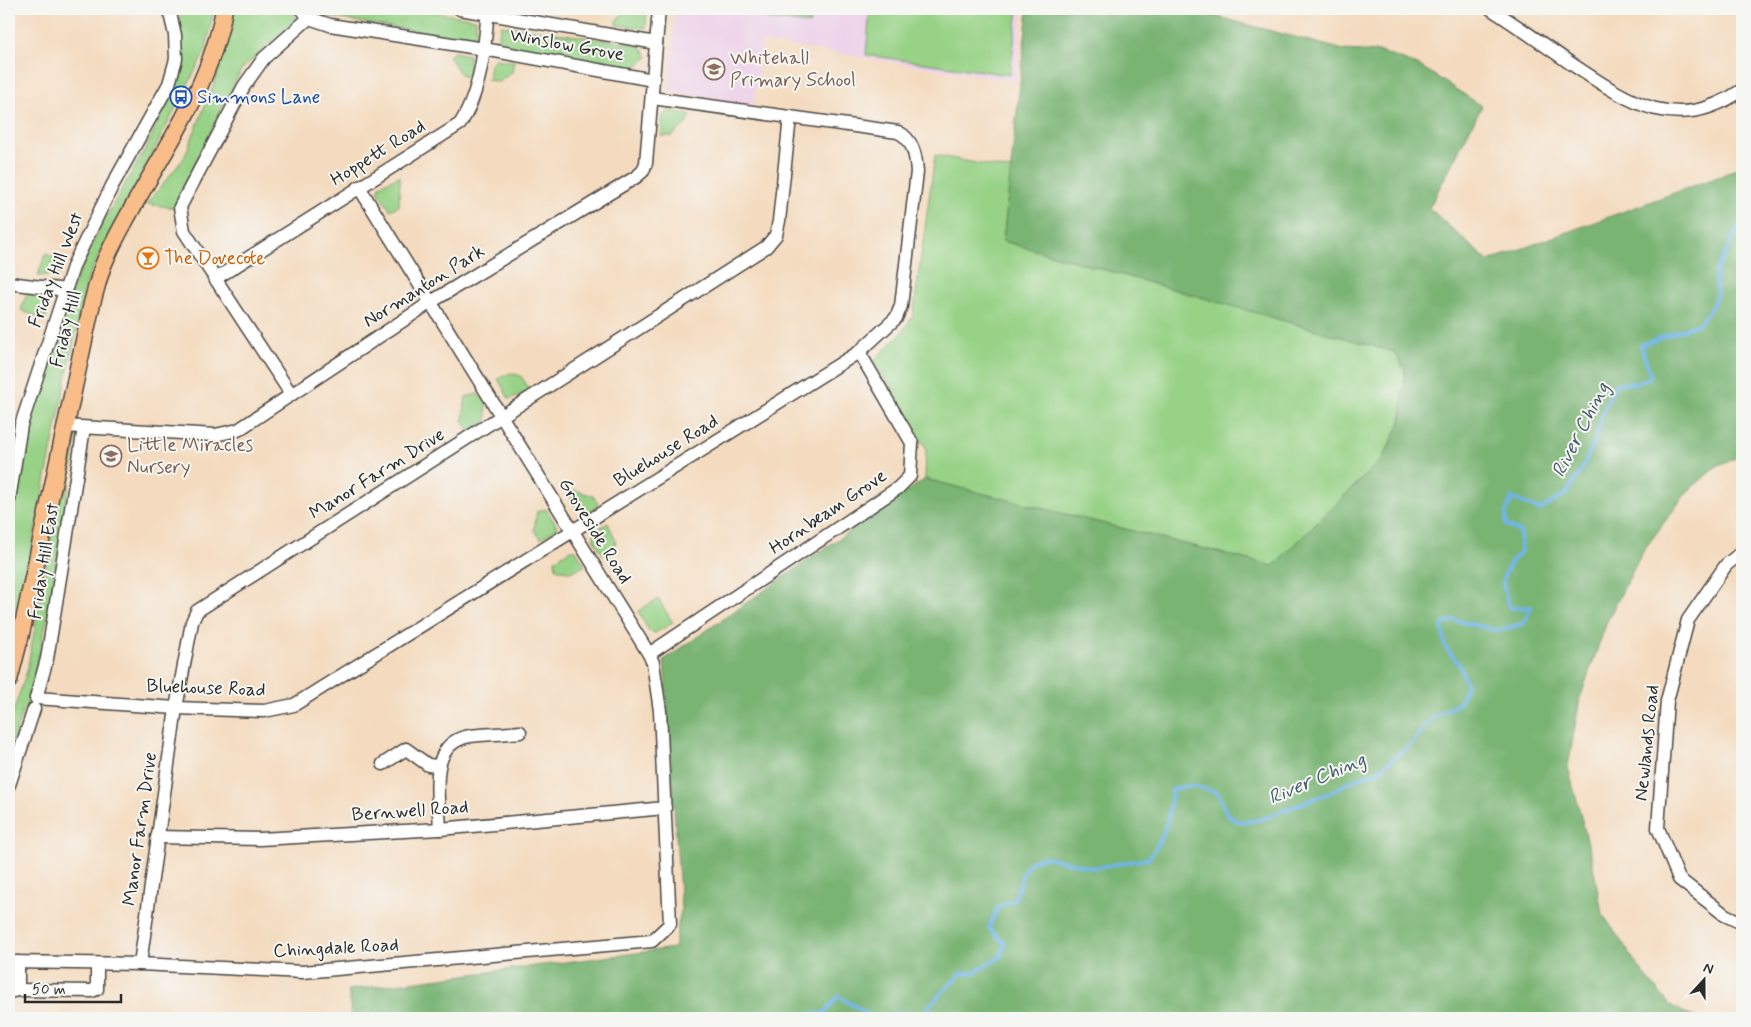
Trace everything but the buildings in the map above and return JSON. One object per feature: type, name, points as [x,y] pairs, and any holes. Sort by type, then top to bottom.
[{"type":"main road","name":"Friday Hill","points":[[9,680],[21,634],[64,426],[92,303],[104,263],[199,89],[220,32],[224,9]]},
{"type":"street","name":"Friday Hill West","points":[[9,500],[15,424],[82,247],[112,186],[169,84],[176,59],[175,35],[169,9]]},
{"type":"street","name":"Winslow Grove","points":[[460,9],[488,11],[656,43]]},
{"type":"street","name":"Normanton Park","points":[[64,426],[216,435],[238,430],[431,302],[643,171],[652,98],[659,9]]},
{"type":"street","points":[[1491,9],[1615,93],[1655,110],[1683,113],[1705,109],[1725,102],[1742,90]]},
{"type":"street","name":"Hoppett Road","points":[[215,279],[460,124],[469,110],[484,49],[488,11]]},
{"type":"street","points":[[291,394],[184,231],[180,206],[244,86],[264,58],[306,13]]},
{"type":"street","name":"Winslow Grove","points":[[306,13],[330,25],[484,49],[653,80]]},
{"type":"street","name":"Bluehouse Road","points":[[35,703],[264,711],[294,705],[574,532],[859,352],[892,322],[901,306],[917,172],[916,159],[905,135],[898,132],[652,98]]},
{"type":"street","name":"Manor Farm Drive","points":[[140,964],[176,708],[192,622],[197,611],[766,247],[776,235],[779,221],[790,117]]},
{"type":"street","name":"Groveside Road","points":[[359,187],[574,532],[653,663],[660,711],[670,918],[670,924],[662,934]]},
{"type":"street","points":[[9,283],[66,290]]},
{"type":"street","name":"Hornbeam Grove","points":[[649,654],[898,488],[910,476],[912,443],[859,352]]},
{"type":"street","name":"Friday Hill East","points":[[9,785],[47,658],[84,428]]},
{"type":"street","name":"Newlands Road","points":[[1742,552],[1726,565],[1688,620],[1666,701],[1658,828],[1679,879],[1725,915],[1742,923]]},
{"type":"street","points":[[440,828],[438,766],[443,751],[452,742],[468,736],[520,732]]},
{"type":"street","points":[[383,764],[406,750],[428,765],[438,766]]},
{"type":"street","name":"Bernwell Road","points":[[157,837],[260,839],[440,828],[665,808]]},
{"type":"street","name":"Chingdale Road","points":[[13,962],[140,964],[303,972],[652,941],[662,934]]},
{"type":"street","points":[[13,962],[13,991],[92,991],[97,989],[98,964]]},
{"type":"shaded area","name":"Whitehall Primary School","points":[[675,9],[1023,9],[1016,81],[762,42],[753,106],[669,91]]},
{"type":"green space","points":[[180,9],[214,9],[206,50],[91,271],[83,296],[9,658],[9,547],[22,466],[35,408],[70,293],[103,222],[147,146],[183,66]]},
{"type":"green space","points":[[234,9],[293,9],[296,19],[241,70],[179,195],[176,208],[147,204],[184,158],[215,81]]},
{"type":"green space","points":[[315,9],[415,9],[476,19],[476,36],[468,39],[320,16]]},
{"type":"green space","points":[[627,9],[647,9],[646,28],[616,25],[616,21]]},
{"type":"green space","points":[[767,9],[811,9],[810,24],[766,19]]},
{"type":"green space","points":[[870,9],[1018,9],[1010,75],[866,55]]},
{"type":"green space","points":[[1028,9],[1188,9],[1344,50],[1381,52],[1420,66],[1482,106],[1429,208],[1488,261],[1723,175],[1742,165],[1742,455],[1717,466],[1687,492],[1643,551],[1608,619],[1580,698],[1568,767],[1591,855],[1602,913],[1640,969],[1670,1005],[1695,1018],[352,1018],[348,990],[674,948],[681,909],[664,660],[925,479],[1273,566],[1383,458],[1401,422],[1405,369],[1394,352],[1003,241]]},
{"type":"green space","points":[[501,25],[640,45],[648,57],[634,68],[497,44]]},
{"type":"green space","points":[[454,52],[469,55],[469,78],[461,75],[449,56]]},
{"type":"green space","points":[[495,59],[514,61],[512,72],[499,82],[488,80],[490,64]]},
{"type":"green space","points":[[670,111],[691,115],[687,123],[672,136],[661,136],[663,115]]},
{"type":"green space","points":[[935,155],[1011,170],[1003,241],[1394,352],[1405,369],[1401,422],[1383,458],[1273,566],[925,479],[926,448],[874,361],[902,332],[913,316]]},
{"type":"green space","points":[[400,176],[399,206],[390,210],[378,191],[381,184]]},
{"type":"green space","points":[[45,254],[65,261],[59,274],[38,276]]},
{"type":"green space","points":[[27,293],[50,298],[45,321],[21,310]]},
{"type":"green space","points":[[510,373],[521,376],[530,391],[509,399],[498,379]]},
{"type":"green space","points":[[478,394],[486,402],[487,421],[470,433],[463,420],[466,397]]},
{"type":"green space","points":[[70,434],[77,435],[48,615],[27,706],[23,710],[9,753],[9,724],[27,671]]},
{"type":"green space","points":[[575,490],[593,496],[599,506],[583,515],[568,494]]},
{"type":"green space","points":[[546,509],[558,528],[541,539],[534,530],[537,511]]},
{"type":"green space","points":[[608,523],[616,541],[613,551],[603,555],[593,538],[596,530]]},
{"type":"green space","points":[[570,550],[576,550],[585,566],[570,572],[556,568],[555,560]]},
{"type":"green space","points":[[658,599],[673,623],[655,633],[649,631],[638,611]]},
{"type":"waterway","name":"River Ching","points":[[879,1018],[898,1013],[923,1014],[931,1003],[960,974],[975,972],[1000,957],[1005,944],[989,928],[997,908],[1015,899],[1024,871],[1031,861],[1046,857],[1093,868],[1148,859],[1159,843],[1166,827],[1172,790],[1189,786],[1218,793],[1227,814],[1238,822],[1260,820],[1334,791],[1351,781],[1377,772],[1413,742],[1432,718],[1460,703],[1467,685],[1459,664],[1445,647],[1442,625],[1454,620],[1498,631],[1524,623],[1531,607],[1510,608],[1505,590],[1504,577],[1506,572],[1521,551],[1520,532],[1506,525],[1506,512],[1512,498],[1540,510],[1566,494],[1582,469],[1596,438],[1603,412],[1616,384],[1637,383],[1651,377],[1641,345],[1698,324],[1710,310],[1717,294],[1715,273],[1742,220]]},
{"type":"waterway","name":"River Ching","points":[[793,1018],[798,1015],[825,1013],[838,996],[874,1018]]},
{"type":"place","name":"Whitehall Primary School","points":[[714,69]]},
{"type":"place","name":"Simmons Lane","points":[[181,97]]},
{"type":"place","name":"The Dovecote","points":[[148,258]]},
{"type":"place","name":"Little Miracles Nursery","points":[[111,456]]}]
